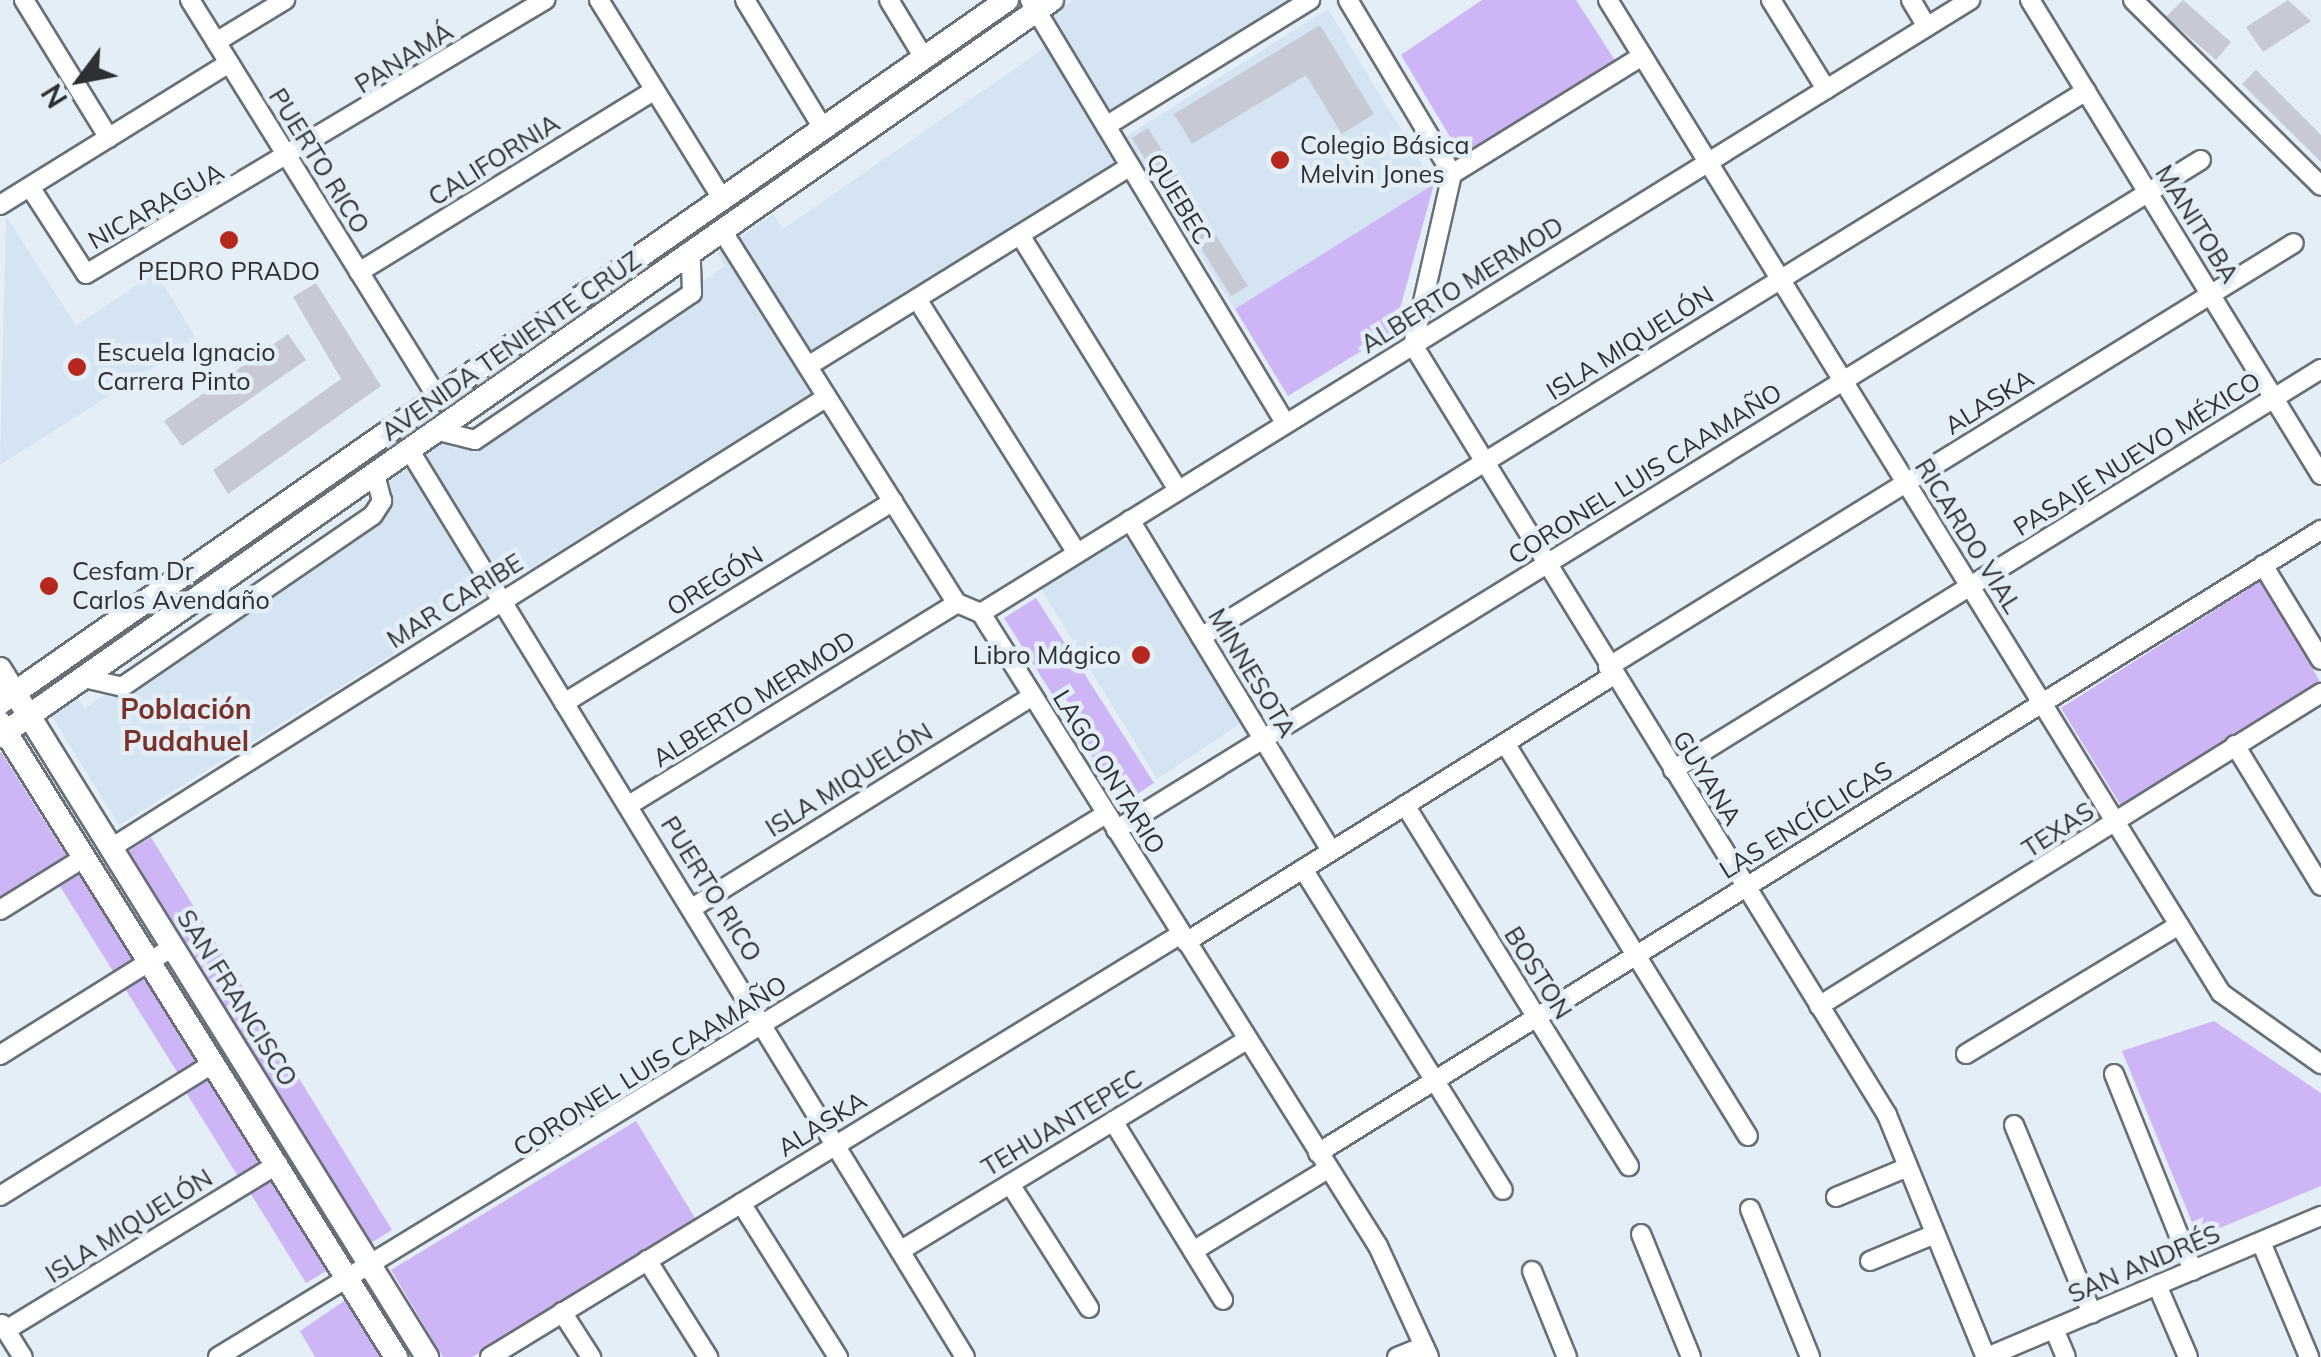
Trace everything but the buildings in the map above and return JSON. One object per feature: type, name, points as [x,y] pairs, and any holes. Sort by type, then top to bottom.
[{"type":"main road","name":"AVENIDA TENIENTE CRUZ","points":[[8,698],[1007,0]]},
{"type":"main road","name":"AVENIDA TENIENTE CRUZ","points":[[2,731],[30,716],[724,232],[1040,4]]},
{"type":"main road","name":"SAN FRANCISCO","points":[[0,669],[8,698],[30,716],[427,1357]]},
{"type":"main road","points":[[2,731],[396,1357]]},
{"type":"street","points":[[24,0],[109,138]]},
{"type":"street","name":"PUERTO RICO","points":[[190,0],[438,399]]},
{"type":"street","points":[[216,42],[285,0]]},
{"type":"street","name":"PANAMÁ","points":[[288,158],[546,0]]},
{"type":"street","points":[[599,0],[723,200]]},
{"type":"street","points":[[745,0],[824,130]]},
{"type":"street","points":[[888,0],[924,58]]},
{"type":"street","points":[[1106,126],[1310,0]]},
{"type":"street","points":[[1348,0],[1452,174],[1413,345]]},
{"type":"street","name":"RICARDO VIAL","points":[[1608,0],[2228,1001],[2321,1064]]},
{"type":"street","points":[[1771,0],[1826,89]]},
{"type":"street","points":[[1911,0],[1928,26]]},
{"type":"street","name":"ALBERTO MERMOD","points":[[981,612],[1970,0]]},
{"type":"street","name":"MANITOBA","points":[[2030,0],[2321,475]]},
{"type":"street","points":[[2133,0],[2321,186]]},
{"type":"street","name":"QUEBEC","points":[[1040,4],[1106,126],[1286,424]]},
{"type":"street","points":[[1452,174],[1642,56]]},
{"type":"street","points":[[3,197],[30,187],[229,63]]},
{"type":"street","name":"CALIFORNIA","points":[[359,272],[654,90]]},
{"type":"street","name":"ISLA MIQUELÓN","points":[[1201,637],[2086,91]]},
{"type":"street","name":"NICARAGUA","points":[[30,187],[86,274],[288,158]]},
{"type":"street","name":"CORONEL LUIS CAAMAÑO","points":[[218,1357],[766,1024],[1111,822],[1263,739],[2201,160]]},
{"type":"street","points":[[808,366],[1130,166]]},
{"type":"street","points":[[724,232],[956,603],[981,612]]},
{"type":"street","points":[[1020,235],[1178,490]]},
{"type":"street","name":"ALASKA","points":[[490,1357],[838,1143],[1303,869],[1906,483],[2294,244]]},
{"type":"street","points":[[438,431],[475,440],[692,293],[690,254]]},
{"type":"street","points":[[917,299],[1077,554]]},
{"type":"street","name":"GUYANA","points":[[1413,345],[1819,1006],[1908,1167],[1986,1357]]},
{"type":"street","name":"PASAJE NUEVO MÉXICO","points":[[1672,770],[2321,369]]},
{"type":"street","name":"MAR CARIBE","points":[[111,848],[827,397]]},
{"type":"street","name":"PUERTO RICO","points":[[410,451],[766,1024],[965,1357]]},
{"type":"street","name":"OREGÓN","points":[[564,704],[893,501]]},
{"type":"street","name":"MINNESOTA","points":[[1130,520],[1331,851]]},
{"type":"street","name":"LAS ENCÍCLICAS","points":[[1192,1251],[1434,1081],[2321,530]]},
{"type":"street","points":[[2264,565],[2321,660]]},
{"type":"street","name":"ALBERTO MERMOD","points":[[628,805],[956,603]]},
{"type":"street","name":"LAGO ONTARIO","points":[[981,612],[1390,1267],[1426,1351]]},
{"type":"street","name":"TEXAS","points":[[1819,1006],[2321,692]]},
{"type":"street","name":"ISLA MIQUELÓN","points":[[692,908],[1032,696]]},
{"type":"street","points":[[1505,743],[1748,1136]]},
{"type":"street","points":[[2236,745],[2321,886]]},
{"type":"street","name":"BOSTON","points":[[1405,805],[1629,1166]]},
{"type":"street","points":[[0,910],[84,857]]},
{"type":"street","points":[[1303,869],[1503,1190]]},
{"type":"street","points":[[1966,1054],[2179,925]]},
{"type":"street","points":[[0,1055],[173,947]]},
{"type":"street","name":"TEHUANTEPEC","points":[[903,1249],[1247,1040]]},
{"type":"street","points":[[0,1196],[214,1064]]},
{"type":"street","points":[[2114,1074],[2193,1270]]},
{"type":"street","points":[[1113,1122],[1223,1300]]},
{"type":"street","points":[[2014,1125],[2092,1312]]},
{"type":"street","name":"ISLA MIQUELÓN","points":[[3,1325],[278,1164]]},
{"type":"street","points":[[1836,1197],[1908,1167]]},
{"type":"street","points":[[1010,1184],[1089,1308]]},
{"type":"street","points":[[741,1203],[838,1357]]},
{"type":"street","points":[[1750,1209],[1810,1357]]},
{"type":"street","name":"SAN ANDRÉS","points":[[1986,1357],[2321,1216]]},
{"type":"street","points":[[1641,1234],[1691,1357]]},
{"type":"street","points":[[1870,1261],[1935,1234]]},
{"type":"street","points":[[2261,1242],[2309,1357]]},
{"type":"street","points":[[647,1260],[708,1357]]},
{"type":"street","points":[[1532,1271],[1567,1357]]},
{"type":"street","points":[[2158,1286],[2188,1357]]},
{"type":"street","points":[[562,1312],[592,1357]]},
{"type":"street","points":[[3,1325],[23,1357]]},
{"type":"street","points":[[2054,1328],[2066,1357]]},
{"type":"street","points":[[1397,1357],[1426,1351]]},
{"type":"shaded area","points":[[1073,0],[1294,0],[1100,121],[1121,159],[808,354],[826,384],[119,825],[49,712],[75,695],[85,708],[394,499],[385,485],[447,438],[456,450],[725,266],[717,253],[773,214],[783,229],[1046,47],[1033,27]]},
{"type":"shaded area","points":[[1482,0],[1576,0],[1618,65],[1464,160],[1401,55]]},
{"type":"shaded area","name":"Colegio Básica Melvin Jones","points":[[1328,9],[1434,184],[1235,309],[1125,137]]},
{"type":"shaded area","points":[[1434,184],[1394,331],[1288,396],[1235,309]]},
{"type":"shaded area","name":"Escuela Ignacio Carrera Pinto","points":[[6,216],[76,326],[156,272],[197,340],[0,465]]},
{"type":"shaded area","name":"Libro Mágico","points":[[1117,540],[1130,540],[1241,723],[1157,779],[1040,587]]},
{"type":"shaded area","points":[[2264,579],[2321,684],[2123,809],[2061,708]]},
{"type":"shaded area","points":[[1036,598],[1154,783],[1122,804],[1004,618]]},
{"type":"shaded area","points":[[0,753],[67,857],[0,898]]},
{"type":"shaded area","points":[[151,837],[392,1230],[371,1243],[129,851]]},
{"type":"shaded area","points":[[81,869],[137,958],[114,973],[58,883]]},
{"type":"shaded area","points":[[145,974],[200,1061],[179,1075],[124,987]]},
{"type":"shaded area","points":[[2214,1021],[2321,1093],[2321,1186],[2198,1237],[2122,1051]]},
{"type":"shaded area","points":[[208,1075],[263,1164],[239,1178],[184,1089]]},
{"type":"shaded area","points":[[636,1121],[695,1218],[472,1357],[443,1357],[391,1270]]},
{"type":"shaded area","points":[[271,1178],[328,1270],[306,1283],[249,1191]]},
{"type":"shaded area","points":[[347,1299],[382,1357],[315,1357],[300,1331]]},
{"type":"place","name":"Colegio Básica Melvin Jones","points":[[1280,160]]},
{"type":"place","name":"PEDRO PRADO","points":[[229,240]]},
{"type":"place","name":"Escuela Ignacio Carrera Pinto","points":[[77,367]]},
{"type":"place","name":"Cesfam Dr Carlos Avendaño","points":[[49,586]]},
{"type":"place","name":"Libro Mágico","points":[[1141,655]]},
{"type":"district","name":"Población Pudahuel","points":[[186,725]]}]
